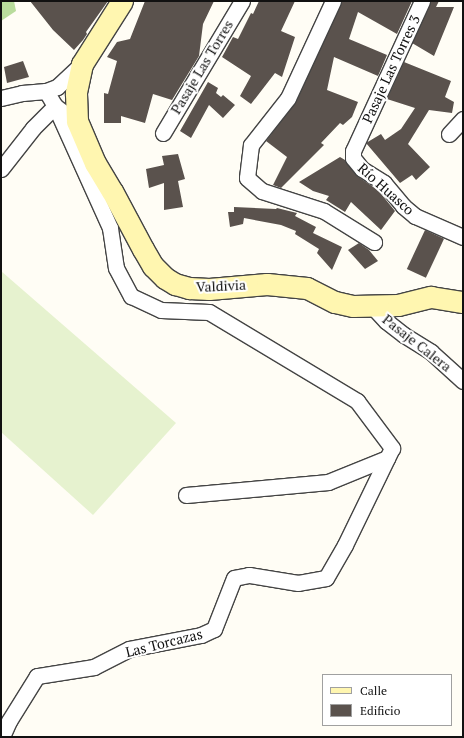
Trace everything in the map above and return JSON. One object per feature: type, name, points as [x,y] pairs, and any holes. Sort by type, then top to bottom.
[{"type":"street","points":[[1,98],[22,93],[46,91],[57,87],[82,64],[122,1]]},
{"type":"street","name":"Pasaje Las Torres","points":[[162,133],[242,1]]},
{"type":"street","points":[[333,1],[288,98],[251,145],[247,178],[262,191],[324,211],[374,242]]},
{"type":"street","name":"Pasaje Las Torres 3","points":[[360,137],[422,1]]},
{"type":"street","name":"Valdivia","points":[[82,64],[76,93],[78,121],[95,163],[153,266],[165,278],[176,284],[189,288],[209,289],[250,284],[307,288],[334,302],[353,306],[398,305],[431,297],[463,302]]},
{"type":"street","points":[[46,91],[55,106],[110,228],[116,268],[131,296],[161,310],[209,312],[357,401],[389,453],[328,482],[186,495]]},
{"type":"street","points":[[55,106],[78,121]]},
{"type":"street","points":[[1,169],[33,128],[55,106]]},
{"type":"street","points":[[449,134],[463,119]]},
{"type":"street","name":"Río Huasco","points":[[360,137],[353,151],[353,158],[357,165],[384,183],[402,206],[415,216],[463,237]]},
{"type":"street","name":"Pasaje Calera","points":[[371,305],[386,321],[404,335],[431,352],[463,381]]},
{"type":"street","name":"Las Torcazas","points":[[2,737],[9,721],[37,676],[94,667],[129,649],[201,635],[214,629],[234,578],[248,575],[298,583],[326,578],[345,545],[389,453]]},
{"type":"green space","points":[[1,1],[14,1],[16,11],[1,21]]},
{"type":"green space","points":[[1,271],[176,423],[93,515],[1,432]]},
{"type":"building","points":[[30,1],[108,1],[86,32],[87,34],[83,40],[74,50],[53,30]]},
{"type":"building","points":[[145,1],[214,1],[203,24],[199,56],[172,100],[153,94],[145,123],[121,116],[121,123],[104,123],[104,93],[108,94],[117,61],[107,57],[117,42],[130,39]]},
{"type":"building","points":[[259,1],[295,1],[281,31],[295,37],[282,77],[275,73],[251,104],[240,96],[251,76],[222,57],[233,37],[238,39]]},
{"type":"building","points":[[342,1],[412,1],[397,34],[358,12],[349,39],[387,55],[378,76],[334,57],[327,90],[358,102],[352,117],[343,125],[340,123],[321,143],[324,145],[281,188],[273,185],[287,157],[266,141],[296,102]]},
{"type":"building","points":[[431,1],[439,1],[436,7],[454,7],[434,56],[412,43]]},
{"type":"building","points":[[23,61],[29,77],[7,83],[4,67]]},
{"type":"building","points":[[404,62],[451,81],[445,97],[454,102],[452,113],[429,110],[408,144],[430,167],[416,180],[412,175],[400,183],[366,143],[381,134],[385,140],[401,129],[415,108],[387,99]]},
{"type":"building","points":[[208,82],[218,88],[216,93],[221,97],[223,95],[235,105],[223,118],[209,105],[191,138],[180,131]]},
{"type":"building","points":[[178,154],[185,179],[178,181],[183,207],[164,210],[164,183],[149,188],[146,169],[164,165],[162,156]]},
{"type":"building","points":[[340,157],[345,160],[357,176],[378,190],[395,211],[381,230],[351,202],[345,212],[326,200],[329,196],[313,191],[299,182]]},
{"type":"building","points":[[234,207],[277,208],[297,213],[295,216],[316,227],[313,233],[342,247],[332,270],[317,253],[319,249],[295,234],[296,231],[281,225],[244,218],[243,224],[230,227],[228,212],[234,212]]},
{"type":"building","points":[[425,230],[444,239],[426,278],[407,269]]},
{"type":"building","points":[[359,243],[369,250],[378,261],[365,269],[348,250]]}]
